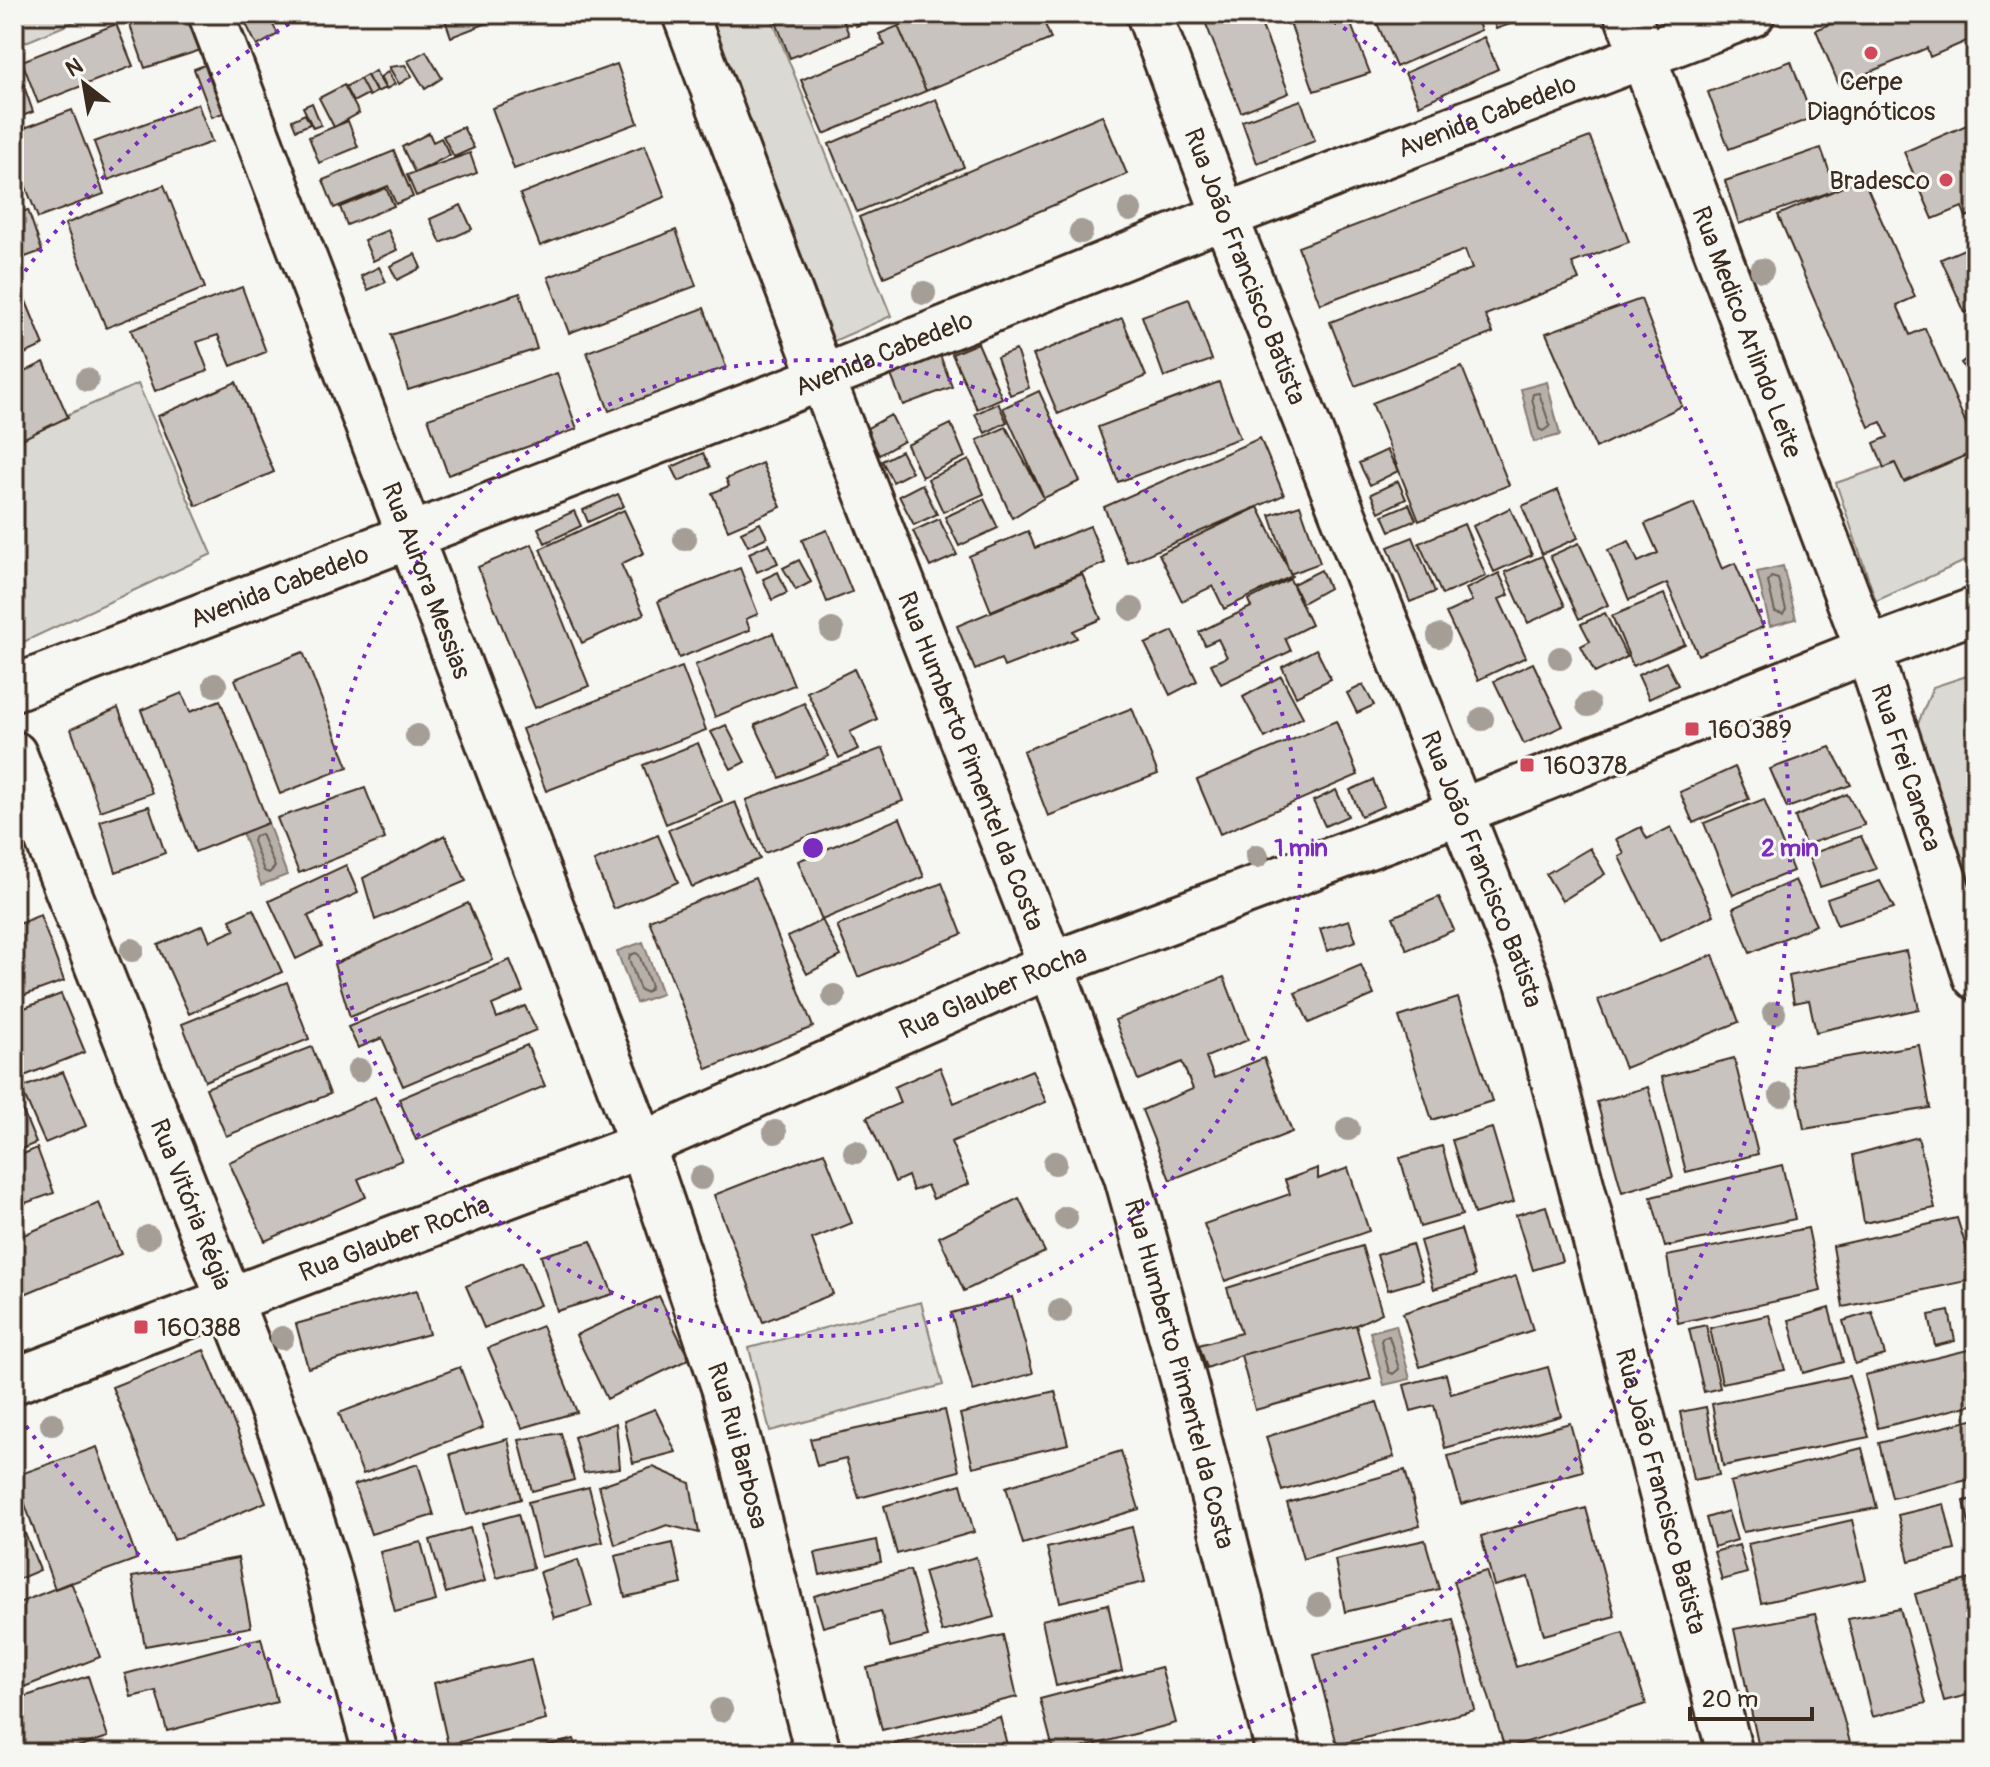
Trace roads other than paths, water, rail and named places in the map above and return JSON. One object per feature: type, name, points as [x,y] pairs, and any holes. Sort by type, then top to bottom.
[{"type":"street","name":"Rua Aurora Messias","points":[[211,14],[642,1145]]},
{"type":"street","name":"Rua Humberto Pimentel da Costa","points":[[685,14],[822,378],[1051,965],[1127,1177],[1186,1389],[1279,1753]]},
{"type":"street","name":"Rua João Francisco Batista","points":[[1149,14],[1225,216],[1528,982],[1730,1753]]},
{"type":"street","name":"Rua Medico Arlindo Leite","points":[[1627,14],[1868,650]]},
{"type":"street","name":"Avenida Cabedelo","points":[[14,688],[822,378],[1225,216],[1752,14]]},
{"type":"street","name":"Rua Glauber Rocha","points":[[14,1381],[642,1145],[1051,965],[1462,811],[1976,610]]},
{"type":"street","name":"Rua Frei Caneca","points":[[1868,650],[1976,977]]},
{"type":"street","name":"Rua Vitória Régia","points":[[14,754],[285,1441],[325,1563],[376,1753]]},
{"type":"street","name":"Rua Rui Barbosa","points":[[642,1145],[725,1390],[818,1753]]},
{"type":"water","points":[[1547,382],[1560,435],[1534,442],[1521,389]]},
{"type":"water","points":[[1783,566],[1796,619],[1770,626],[1757,572]]},
{"type":"water","points":[[268,823],[287,875],[261,885],[242,832]]},
{"type":"water","points":[[643,942],[662,994],[636,1003],[617,951]]},
{"type":"water","points":[[1396,1325],[1410,1379],[1384,1385],[1370,1332]]},
{"type":"place","name":"Cerpe Diagnóticos","points":[[1871,53]]},
{"type":"place","name":"Bradesco","points":[[1946,180]]},
{"type":"place","name":"160389","points":[[1692,729]]},
{"type":"place","name":"160378","points":[[1527,765]]},
{"type":"place","name":"160388","points":[[141,1327]]}]
